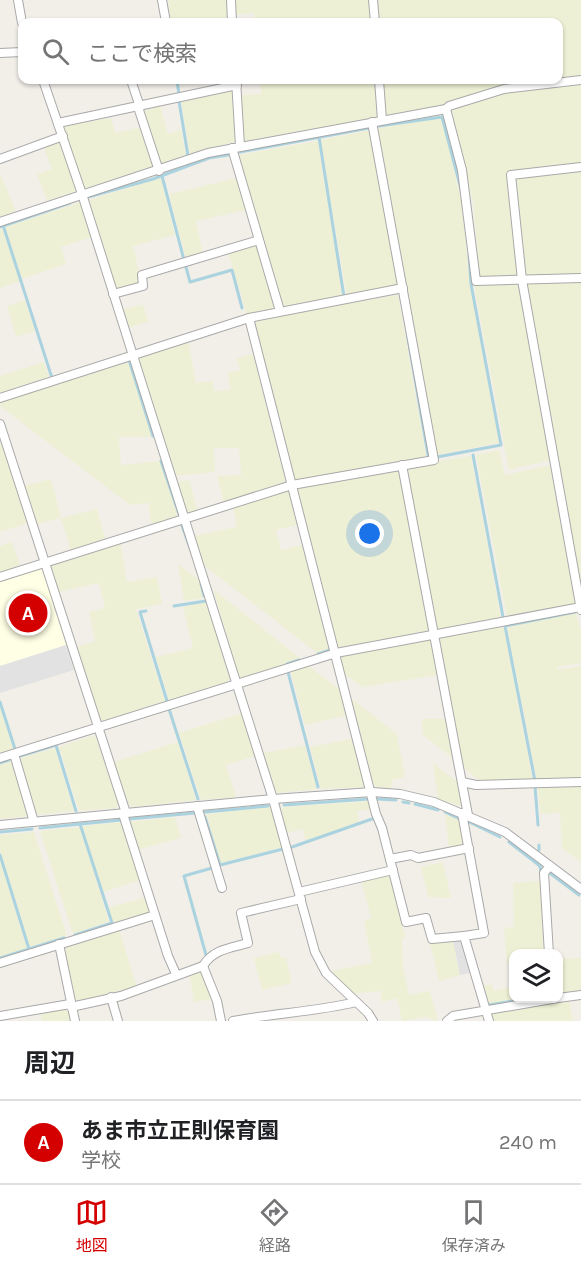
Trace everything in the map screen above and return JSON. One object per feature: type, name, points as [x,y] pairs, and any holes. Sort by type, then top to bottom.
[{"type":"street","points":[[18,0],[21,18]]},
{"type":"street","points":[[162,0],[165,18]]},
{"type":"street","points":[[231,0],[232,18]]},
{"type":"street","points":[[373,0],[375,18]]},
{"type":"street","points":[[0,53],[18,52]]},
{"type":"street","points":[[563,82],[581,80]]},
{"type":"street","points":[[44,84],[82,194],[273,799],[320,964],[373,1021]]},
{"type":"street","points":[[132,84],[159,171]]},
{"type":"street","points":[[58,123],[139,107],[228,84]]},
{"type":"street","points":[[236,84],[236,147],[259,240],[280,311]]},
{"type":"street","points":[[379,84],[382,120]]},
{"type":"street","points":[[0,222],[82,194],[236,147],[446,109],[504,89],[547,84]]},
{"type":"street","points":[[446,109],[462,170],[476,281],[581,278]]},
{"type":"street","points":[[0,577],[292,485],[434,460],[372,122]]},
{"type":"street","points":[[0,159],[63,136]]},
{"type":"street","points":[[0,758],[336,653],[434,633],[581,608],[522,280],[511,176],[581,167]]},
{"type":"street","points":[[113,294],[143,286],[142,275],[259,240]]},
{"type":"street","points":[[0,398],[249,318],[403,288]]},
{"type":"street","points":[[249,318],[376,814],[406,922],[426,918],[432,939],[484,933],[469,848],[462,782],[402,465]]},
{"type":"street","points":[[0,424],[98,727],[154,915],[176,974]]},
{"type":"street","points":[[14,754],[34,822]]},
{"type":"street","points":[[462,782],[476,785],[581,782]]},
{"type":"street","points":[[0,825],[273,799],[372,792],[400,794],[434,802],[504,832],[581,889]]},
{"type":"street","points":[[197,806],[222,888]]},
{"type":"street","points":[[390,859],[411,855],[418,858],[469,848]]},
{"type":"street","points":[[549,949],[544,873],[550,866]]},
{"type":"street","points":[[0,1016],[70,1006],[111,997],[203,966],[208,957],[216,952],[249,943],[241,913],[393,870]]},
{"type":"street","points":[[0,963],[154,915]]},
{"type":"street","points":[[464,936],[489,1021]]},
{"type":"street","points":[[59,944],[70,1006],[75,1021]]},
{"type":"street","points":[[203,966],[217,1000],[221,1021]]},
{"type":"street","points":[[563,998],[581,995]]},
{"type":"street","points":[[111,997],[118,1021]]},
{"type":"street","points":[[233,1021],[329,1009],[356,1002]]},
{"type":"street","points":[[447,1021],[453,1016],[530,1003]]},
{"type":"shaded area","points":[[168,0],[227,0],[228,18],[170,18]]},
{"type":"shaded area","points":[[235,0],[371,0],[372,18],[255,18],[254,13],[236,15]]},
{"type":"shaded area","points":[[376,0],[581,0],[581,77],[563,79],[563,18],[378,18]]},
{"type":"shaded area","points":[[581,82],[581,165],[508,174],[519,276],[480,277],[473,202],[451,107],[507,90]]},
{"type":"shaded area","points":[[260,84],[376,84],[379,114],[375,118],[244,141],[241,95],[261,94]]},
{"type":"shaded area","points":[[382,84],[520,84],[503,86],[449,104],[386,116]]},
{"type":"shaded area","points":[[233,89],[237,141],[190,155],[181,100]]},
{"type":"shaded area","points":[[160,105],[168,134],[181,130],[186,157],[163,165],[160,163],[142,112]]},
{"type":"shaded area","points":[[111,118],[115,133],[142,127],[154,168],[84,189],[64,129],[66,126]]},
{"type":"shaded area","points":[[442,118],[461,199],[470,284],[499,443],[437,455],[378,128]]},
{"type":"shaded area","points":[[371,130],[399,284],[396,287],[347,296],[320,140]]},
{"type":"shaded area","points":[[318,141],[343,297],[284,308],[237,155]]},
{"type":"shaded area","points":[[62,143],[78,190],[47,201],[37,174],[52,169],[44,148]]},
{"type":"shaded area","points":[[581,170],[581,275],[524,276],[513,178]]},
{"type":"shaded area","points":[[0,173],[16,212],[0,217]]},
{"type":"shaded area","points":[[161,178],[175,235],[133,246],[141,281],[138,285],[115,288],[88,200]]},
{"type":"shaded area","points":[[237,178],[247,210],[196,221],[203,255],[186,259],[169,194]]},
{"type":"shaded area","points":[[81,202],[92,237],[61,247],[66,264],[22,279],[5,227]]},
{"type":"shaded area","points":[[2,228],[20,281],[0,288],[0,229]]},
{"type":"shaded area","points":[[255,244],[259,247],[277,306],[275,309],[247,315],[228,252]]},
{"type":"shaded area","points":[[525,283],[581,283],[581,586]]},
{"type":"shaded area","points":[[519,284],[550,460],[509,470],[474,285]]},
{"type":"shaded area","points":[[398,295],[426,455],[424,458],[297,482],[293,480],[253,323],[255,319]]},
{"type":"shaded area","points":[[25,300],[35,331],[16,337],[7,306]]},
{"type":"shaded area","points":[[143,304],[148,322],[128,328],[122,310]]},
{"type":"shaded area","points":[[188,340],[196,383],[213,381],[214,391],[230,390],[228,373],[240,370],[237,358],[253,354],[286,484],[224,503],[217,476],[241,475],[239,448],[214,448],[215,472],[175,476],[138,359],[139,356]]},
{"type":"shaded area","points":[[44,362],[49,377],[0,393],[0,376]]},
{"type":"shaded area","points":[[129,362],[152,437],[119,437],[121,465],[160,461],[178,518],[156,525],[151,522],[148,503],[130,505],[0,406],[0,401]]},
{"type":"shaded area","points":[[3,444],[28,523],[0,532],[0,445]]},
{"type":"shaded area","points":[[499,450],[505,475],[550,465],[576,604],[507,617],[476,455]]},
{"type":"shaded area","points":[[471,456],[501,618],[437,630],[407,473],[411,466]]},
{"type":"shaded area","points":[[400,468],[430,630],[342,649],[337,646],[296,490],[298,486]]},
{"type":"shaded area","points":[[51,479],[61,518],[37,524],[24,486]]},
{"type":"shaded area","points":[[189,480],[198,512],[189,515],[176,482]]},
{"type":"shaded area","points":[[288,490],[297,525],[276,530],[281,550],[302,545],[329,649],[317,653],[201,563],[194,536],[237,527],[233,507]]},
{"type":"shaded area","points":[[97,509],[106,541],[71,551],[61,518]]},
{"type":"shaded area","points":[[120,541],[127,582],[157,577],[162,604],[136,609],[165,701],[103,721],[100,720],[77,647],[95,641],[89,612],[105,608],[99,583],[59,592],[50,566],[52,563]]},
{"type":"shaded area","points":[[12,542],[21,568],[0,575],[0,546]]},
{"type":"shaded area","points":[[178,564],[199,580],[203,598],[184,601]]},
{"type":"shaded area","points":[[39,568],[43,570],[66,645],[0,666],[0,581]]},
{"type":"shaded area","points":[[213,589],[300,658],[242,679],[239,677]]},
{"type":"shaded area","points":[[206,602],[230,678],[227,682],[169,700],[156,657],[193,648],[183,607]]},
{"type":"shaded area","points":[[575,613],[581,630],[581,663],[557,667],[558,670],[581,666],[581,779],[537,781],[507,627]]},
{"type":"shaded area","points":[[503,624],[533,781],[480,781],[465,769],[449,701],[437,636]]},
{"type":"shaded area","points":[[431,639],[438,675],[363,687],[345,675],[341,657],[344,654]]},
{"type":"shaded area","points":[[66,645],[74,670],[0,693],[0,666]]},
{"type":"shaded area","points":[[307,665],[342,691],[348,715],[305,725],[290,669]]},
{"type":"shaded area","points":[[351,698],[397,734],[405,777],[392,780],[391,788],[376,787],[373,783]]},
{"type":"shaded area","points":[[0,707],[14,751],[0,755]]},
{"type":"shaded area","points":[[242,713],[255,756],[226,765],[236,797],[201,800],[179,733]]},
{"type":"shaded area","points":[[422,719],[447,719],[455,760],[423,735]]},
{"type":"shaded area","points":[[95,735],[118,804],[116,808],[79,811],[59,747]]},
{"type":"shaded area","points":[[355,738],[367,784],[365,787],[321,789],[310,747]]},
{"type":"shaded area","points":[[178,742],[196,800],[133,807],[126,802],[114,762]]},
{"type":"shaded area","points":[[305,745],[317,789],[278,793],[274,789],[263,753]]},
{"type":"shaded area","points":[[55,748],[74,811],[37,815],[19,762],[21,758]]},
{"type":"shaded area","points":[[10,762],[13,764],[28,816],[0,819],[0,765]]},
{"type":"shaded area","points":[[433,763],[460,784],[464,805],[438,799]]},
{"type":"shaded area","points":[[581,785],[581,862],[562,848],[560,813],[540,814],[538,786]]},
{"type":"shaded area","points":[[369,801],[371,809],[357,811],[359,822],[306,841],[303,829],[287,833],[281,810],[284,807]]},
{"type":"shaded area","points":[[272,807],[284,847],[221,863],[206,814]]},
{"type":"shaded area","points":[[445,814],[461,821],[465,844],[463,847],[449,849]]},
{"type":"shaded area","points":[[175,817],[181,838],[137,850],[128,822]]},
{"type":"shaded area","points":[[123,822],[141,880],[103,892],[82,826]]},
{"type":"shaded area","points":[[80,827],[109,922],[75,933],[72,932],[40,831]]},
{"type":"shaded area","points":[[34,832],[66,933],[65,936],[30,947],[0,850],[0,835]]},
{"type":"shaded area","points":[[0,860],[27,949],[0,957]]},
{"type":"shaded area","points":[[443,862],[451,898],[428,897],[421,867]]},
{"type":"shaded area","points":[[390,872],[405,937],[402,940],[403,965],[409,995],[430,991],[438,1021],[425,1017],[402,1021],[397,998],[382,1002],[380,991],[353,994],[331,971],[372,963],[364,920],[371,918],[361,879]]},
{"type":"shaded area","points":[[540,881],[544,949],[509,949],[509,964],[507,964],[504,928],[514,927],[513,883]]},
{"type":"shaded area","points":[[146,897],[150,911],[146,916],[114,925],[108,908]]},
{"type":"shaded area","points":[[119,929],[137,988],[78,1002],[73,999],[64,948]]},
{"type":"shaded area","points":[[458,940],[463,943],[470,973],[460,975],[453,941]]},
{"type":"shaded area","points":[[453,941],[460,975],[439,981],[430,943]]},
{"type":"shaded area","points":[[279,952],[281,958],[286,957],[292,983],[262,990],[254,958]]},
{"type":"shaded area","points":[[581,958],[581,992],[563,994],[563,959]]},
{"type":"shaded area","points":[[196,970],[202,972],[212,999],[194,1002],[189,972]]},
{"type":"shaded area","points":[[492,984],[494,991],[509,988],[509,1001],[488,1004],[482,986]]},
{"type":"shaded area","points":[[569,1000],[573,1021],[494,1021],[492,1014],[563,1003]]},
{"type":"shaded area","points":[[65,1009],[70,1013],[72,1021],[42,1021],[40,1012]]},
{"type":"waterway","points":[[178,84],[179,95]]},
{"type":"waterway","points":[[179,101],[188,156]]},
{"type":"waterway","points":[[379,126],[442,117],[461,189]]},
{"type":"waterway","points":[[240,152],[369,128]]},
{"type":"waterway","points":[[319,137],[344,297]]},
{"type":"waterway","points":[[88,197],[153,179],[209,158],[228,155]]},
{"type":"waterway","points":[[162,176],[184,260]]},
{"type":"waterway","points":[[0,227],[70,203]]},
{"type":"waterway","points":[[3,225],[52,378]]},
{"type":"waterway","points":[[437,457],[501,445],[471,284],[469,255]]},
{"type":"waterway","points":[[186,267],[190,282],[232,270],[242,308]]},
{"type":"waterway","points":[[407,332],[428,455]]},
{"type":"waterway","points":[[123,362],[129,360],[153,436]]},
{"type":"waterway","points":[[473,455],[503,617]]},
{"type":"waterway","points":[[161,461],[180,517]]},
{"type":"waterway","points":[[181,523],[193,556]]},
{"type":"waterway","points":[[201,584],[204,596]]},
{"type":"waterway","points":[[174,606],[206,601]]},
{"type":"waterway","points":[[146,611],[140,612],[167,701]]},
{"type":"waterway","points":[[535,781],[505,626],[575,612]]},
{"type":"waterway","points":[[318,654],[330,650],[330,647]]},
{"type":"waterway","points":[[287,664],[299,660]]},
{"type":"waterway","points":[[288,672],[318,787]]},
{"type":"waterway","points":[[0,702],[15,749]]},
{"type":"waterway","points":[[169,709],[198,799]]},
{"type":"waterway","points":[[20,756],[56,745],[76,811]]},
{"type":"waterway","points":[[0,763],[9,760]]},
{"type":"waterway","points":[[535,786],[538,825]]},
{"type":"waterway","points":[[284,805],[368,799]]},
{"type":"waterway","points":[[377,799],[396,800]]},
{"type":"waterway","points":[[403,802],[409,803]]},
{"type":"waterway","points":[[415,804],[438,810]]},
{"type":"waterway","points":[[205,812],[268,806]]},
{"type":"waterway","points":[[445,812],[460,819]]},
{"type":"waterway","points":[[129,819],[195,813]]},
{"type":"waterway","points":[[205,817],[220,865],[283,849]]},
{"type":"waterway","points":[[292,847],[372,819]]},
{"type":"waterway","points":[[40,828],[121,820]]},
{"type":"waterway","points":[[467,821],[500,837]]},
{"type":"waterway","points":[[75,935],[112,923],[80,824]]},
{"type":"waterway","points":[[0,832],[32,829]]},
{"type":"waterway","points":[[509,842],[540,866]]},
{"type":"waterway","points":[[539,845],[539,850]]},
{"type":"waterway","points":[[0,855],[29,949]]},
{"type":"waterway","points":[[540,866],[541,874]]},
{"type":"waterway","points":[[206,955],[184,876],[212,868]]},
{"type":"waterway","points":[[551,874],[579,895]]},
{"type":"waterway","points":[[0,958],[64,938]]},
{"type":"waterway","points":[[489,1005],[509,1002]]},
{"type":"place","name":"あま市立正則保育園","points":[[28,613]]}]
